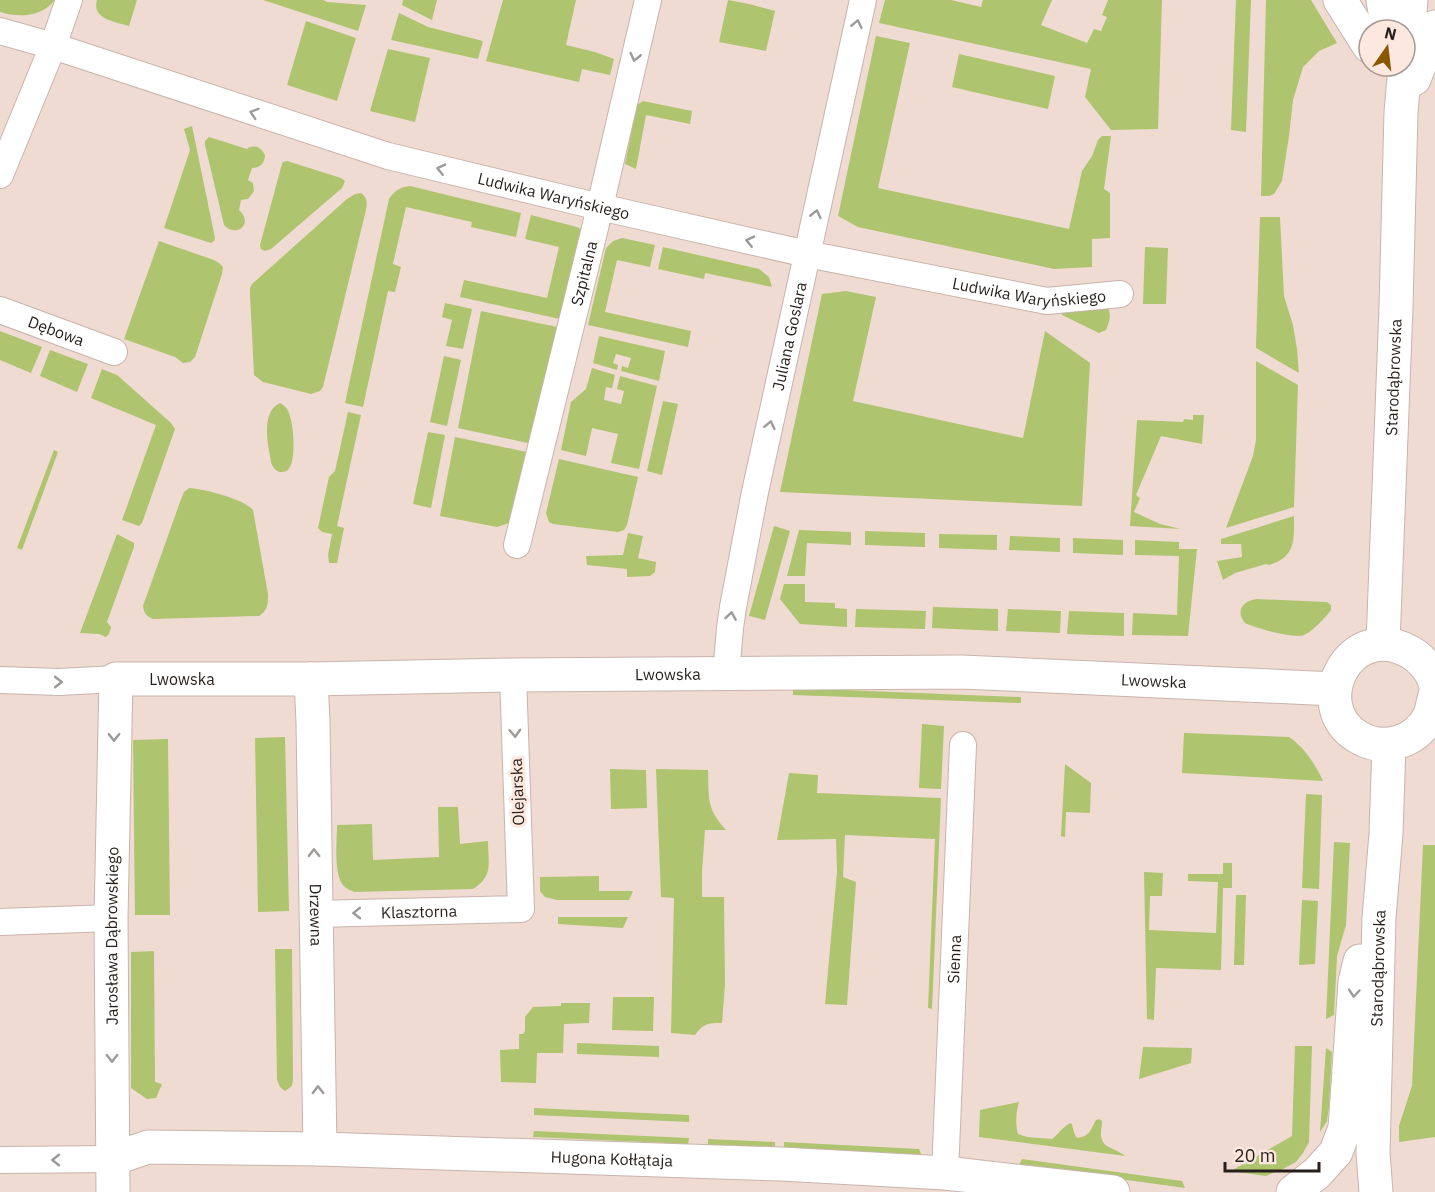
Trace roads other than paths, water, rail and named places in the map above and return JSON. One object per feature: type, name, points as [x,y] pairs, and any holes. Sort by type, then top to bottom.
[{"type":"street","points":[[0,175],[53,46],[69,0]]},
{"type":"street","name":"Szpitalna","points":[[517,545],[648,0]]},
{"type":"street","name":"Juliana Goslara","points":[[726,675],[733,607],[755,492],[863,0]]},
{"type":"street","points":[[1340,0],[1357,27]]},
{"type":"street","points":[[1383,0],[1386,18]]},
{"type":"street","name":"Starodąbrowska","points":[[1383,644],[1401,112],[1411,0]]},
{"type":"street","points":[[1401,112],[1435,27]]},
{"type":"street","name":"Ludwika Waryńskiego","points":[[0,31],[53,46],[388,156],[600,207],[807,254],[1047,301],[1120,294]]},
{"type":"street","points":[[1385,78],[1401,112]]},
{"type":"street","name":"Starodąbrowska","points":[[1396,78],[1401,112]]},
{"type":"street","name":"Dębowa","points":[[0,310],[114,352]]},
{"type":"street","points":[[1435,683],[1434,677],[1415,655],[1402,648],[1383,644],[1356,653],[1338,675],[1335,689],[1336,706],[1340,718],[1348,728],[1357,736],[1368,741],[1389,745],[1410,737],[1424,725],[1430,715],[1435,695]]},
{"type":"street","name":"Lwowska","points":[[0,680],[59,682],[116,679],[311,680],[513,675],[961,672],[1335,689]]},
{"type":"street","name":"Olejarska","points":[[513,675],[521,909]]},
{"type":"street","name":"Jarosława Dąbrowskiego","points":[[113,1192],[111,918],[116,679]]},
{"type":"street","name":"Drzewna","points":[[311,680],[320,1149]]},
{"type":"street","name":"Sienna","points":[[945,1173],[963,745]]},
{"type":"street","name":"Starodąbrowska","points":[[1376,1192],[1373,1153],[1379,918],[1386,834],[1389,745]]},
{"type":"street","name":"Klasztorna","points":[[315,914],[521,909]]},
{"type":"street","points":[[0,922],[111,918]]},
{"type":"street","points":[[1293,1192],[1317,1173],[1336,1152],[1345,1128],[1355,982],[1359,965],[1379,918]]},
{"type":"street","name":"Hugona Kołłątaja","points":[[113,1159],[148,1147],[320,1149],[781,1164],[945,1173],[1113,1192]]},
{"type":"street","points":[[0,1160],[113,1159]]}]
